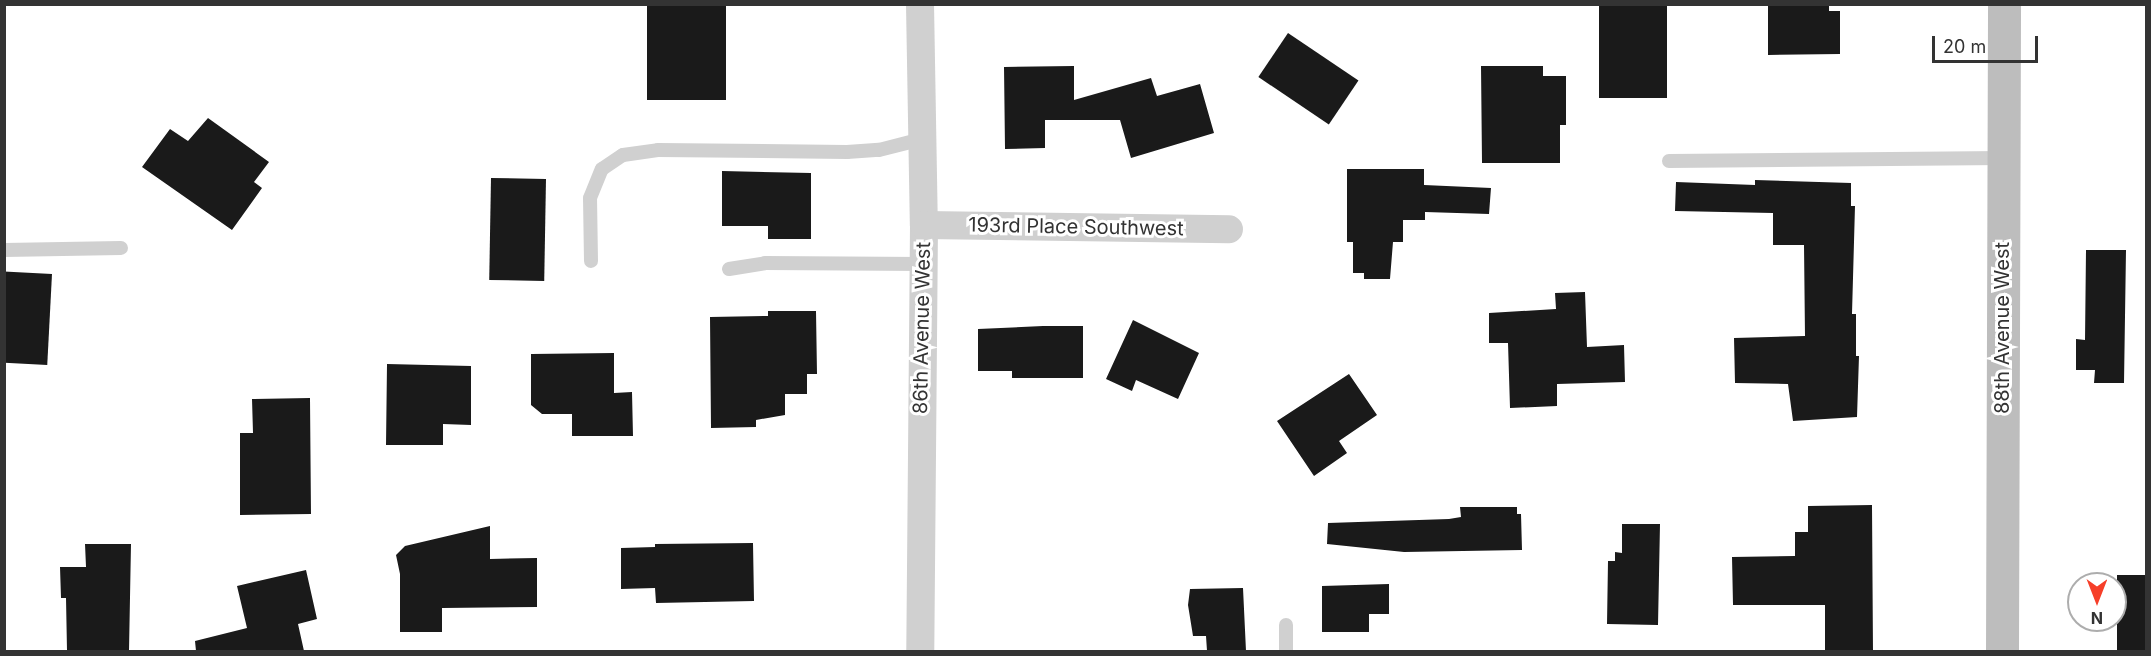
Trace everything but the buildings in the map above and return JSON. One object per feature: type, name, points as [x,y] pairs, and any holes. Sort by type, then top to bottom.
[{"type":"street","name":"86th Avenue West","points":[[920,4],[924,225],[920,651]]},
{"type":"street","name":"88th Avenue West","points":[[2002,651],[2004,4]]},
{"type":"street","name":"193rd Place Southwest","points":[[924,225],[1229,229]]},
{"type":"lane","points":[[591,261],[590,198],[602,169],[622,155],[658,150],[848,152],[879,150],[922,139]]},
{"type":"lane","points":[[1668,161],[2003,158]]},
{"type":"lane","points":[[4,250],[121,248]]},
{"type":"lane","points":[[729,269],[765,262],[923,264]]},
{"type":"lane","points":[[1286,624],[1286,651]]}]
